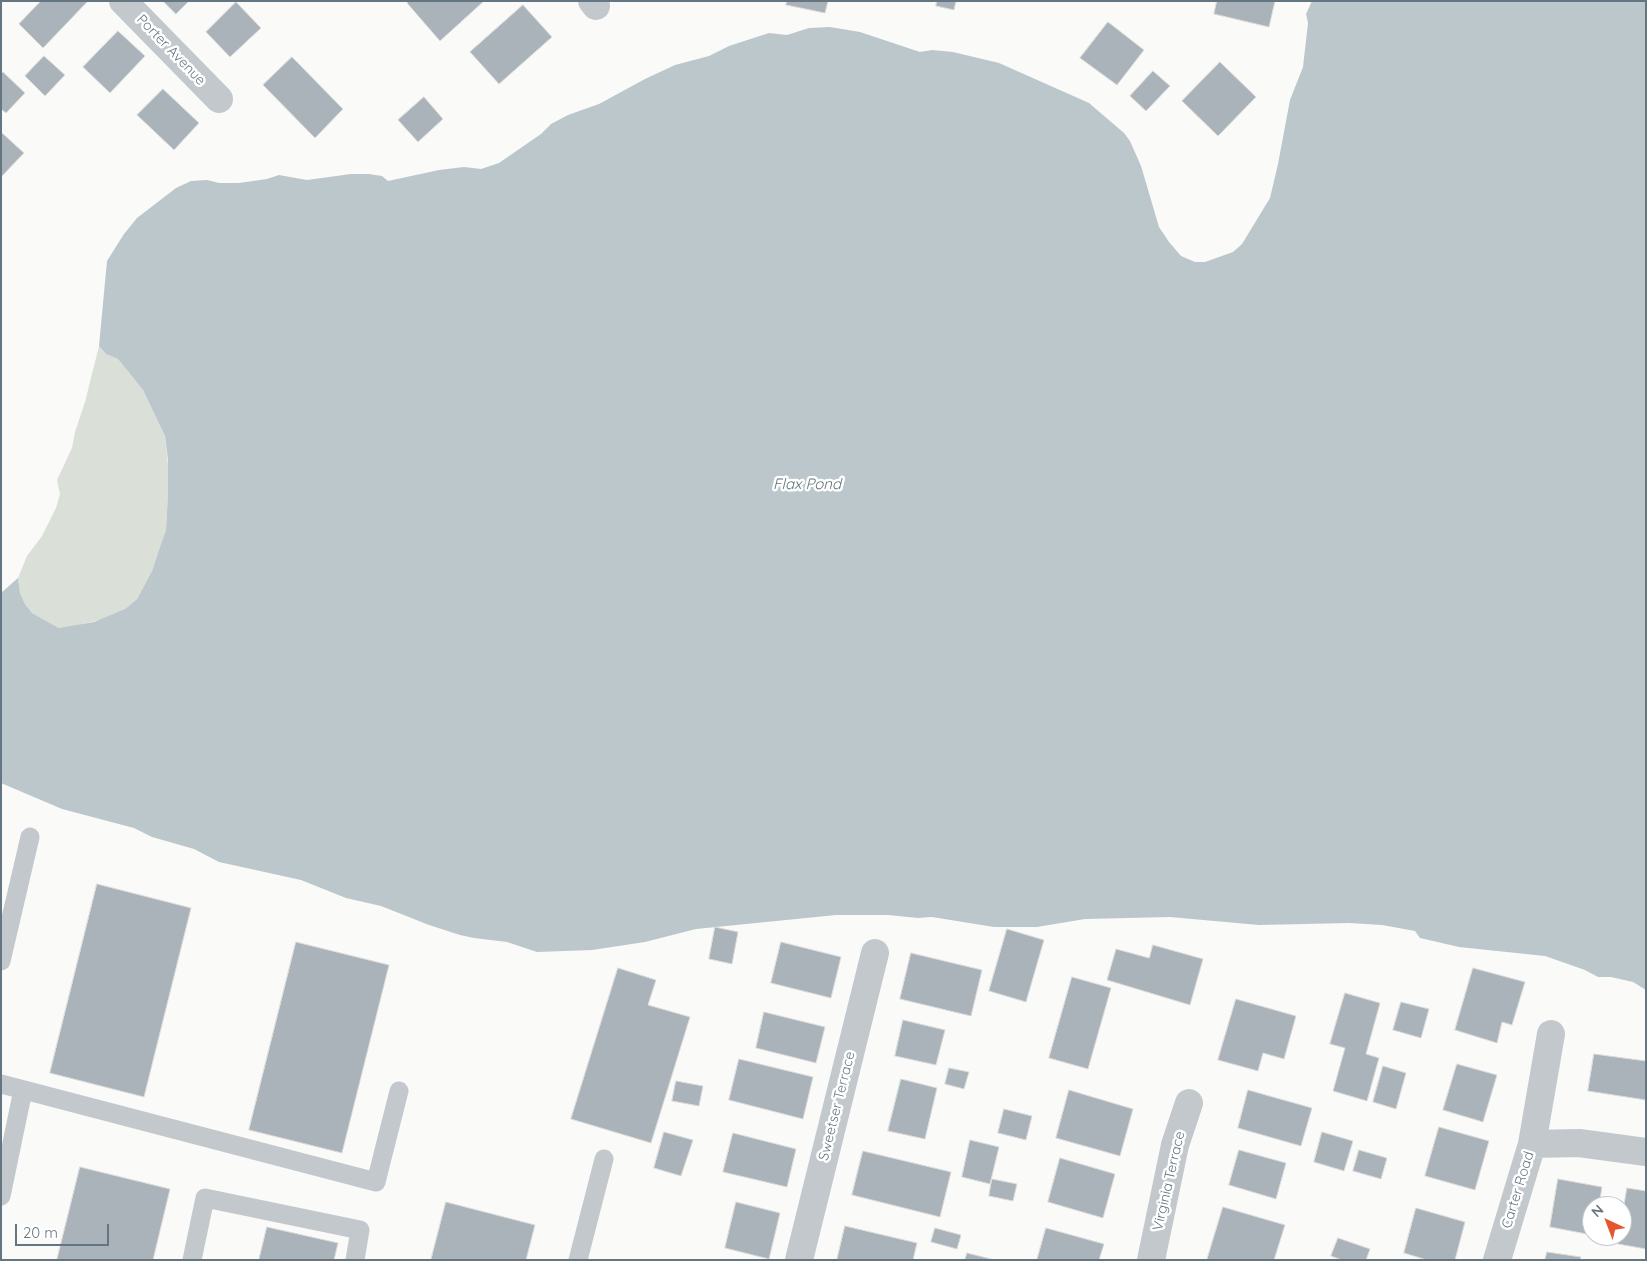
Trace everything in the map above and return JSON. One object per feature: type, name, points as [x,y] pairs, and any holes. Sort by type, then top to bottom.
[{"type":"street","name":"Porter Avenue","points":[[123,1],[219,100]]},
{"type":"street","name":"Sweetser Terrace","points":[[799,1260],[875,954]]},
{"type":"street","points":[[1532,1144],[1551,1034]]},
{"type":"street","name":"Virginia Terrace","points":[[1150,1260],[1175,1145],[1190,1103]]},
{"type":"street","name":"Carter Road","points":[[1497,1260],[1532,1144],[1579,1143],[1646,1152]]},
{"type":"lane","points":[[1,961],[30,837]]},
{"type":"lane","points":[[1,1084],[376,1182],[399,1091]]},
{"type":"lane","points":[[1,1196],[23,1090]]},
{"type":"lane","points":[[578,1260],[604,1159]]},
{"type":"lane","points":[[192,1260],[205,1198],[360,1230],[355,1260]]},
{"type":"shaded area","points":[[99,346],[106,354],[118,359],[143,390],[165,436],[169,475],[166,530],[152,571],[137,599],[125,609],[108,618],[59,628],[32,613],[20,593],[18,578],[27,556],[42,536],[56,508],[60,494],[57,480],[72,448]]},
{"type":"water","name":"Flax Pond","points":[[1312,1],[1646,1],[1646,990],[1633,982],[1611,977],[1598,977],[1585,970],[1545,956],[1459,947],[1420,938],[1415,931],[1382,925],[1349,923],[1259,925],[1170,917],[1085,919],[1037,927],[994,927],[932,917],[836,915],[696,929],[645,942],[592,950],[537,952],[507,942],[460,935],[381,906],[346,898],[301,880],[219,862],[194,849],[152,837],[134,828],[62,809],[1,783],[1,593],[18,578],[20,593],[32,613],[59,628],[94,622],[125,609],[137,599],[152,571],[166,530],[168,460],[165,436],[143,390],[118,359],[106,354],[99,346],[107,261],[124,234],[137,218],[176,188],[191,181],[207,180],[219,183],[239,183],[267,179],[279,175],[307,180],[351,174],[369,174],[382,176],[388,181],[439,170],[464,167],[481,169],[499,163],[541,134],[551,124],[568,115],[599,104],[675,65],[709,56],[729,46],[769,33],[787,35],[809,28],[830,27],[860,32],[920,52],[932,50],[953,52],[999,63],[1089,103],[1124,133],[1130,141],[1141,166],[1159,227],[1169,242],[1181,256],[1195,262],[1205,262],[1233,252],[1242,244],[1270,198],[1290,100],[1303,67],[1308,23],[1306,14]]},
{"type":"building","points":[[41,1],[88,1],[43,48],[19,24]]},
{"type":"building","points":[[163,1],[189,1],[176,14]]},
{"type":"building","points":[[409,1],[484,1],[440,41],[407,3]]},
{"type":"building","points":[[787,1],[828,1],[825,13],[786,5]]},
{"type":"building","points":[[937,1],[956,1],[954,10],[936,6]]},
{"type":"building","points":[[1217,1],[1275,1],[1269,27],[1214,14]]},
{"type":"building","points":[[236,2],[261,28],[230,57],[206,32]]},
{"type":"building","points":[[523,5],[552,37],[499,84],[470,52]]},
{"type":"building","points":[[1108,22],[1144,50],[1117,85],[1080,58]]},
{"type":"building","points":[[118,31],[145,56],[110,93],[83,67]]},
{"type":"building","points":[[44,56],[65,75],[45,96],[25,76]]},
{"type":"building","points":[[292,57],[343,109],[315,138],[263,85]]},
{"type":"building","points":[[1220,62],[1256,97],[1218,136],[1182,101]]},
{"type":"building","points":[[1153,71],[1170,86],[1146,111],[1130,96]]},
{"type":"building","points":[[3,72],[25,93],[6,113],[1,109],[1,74]]},
{"type":"building","points":[[163,89],[199,123],[174,150],[137,115]]},
{"type":"building","points":[[424,97],[443,119],[418,142],[398,120]]},
{"type":"building","points":[[1,132],[24,153],[1,177]]},
{"type":"building","points":[[97,884],[191,908],[144,1097],[50,1073]]},
{"type":"building","points":[[715,927],[738,932],[732,964],[709,959]]},
{"type":"building","points":[[1007,929],[1044,940],[1026,1002],[989,991]]},
{"type":"building","points":[[296,942],[389,965],[342,1153],[249,1130]]},
{"type":"building","points":[[781,942],[841,957],[831,998],[771,983]]},
{"type":"building","points":[[1153,945],[1203,959],[1190,1005],[1107,980],[1116,949],[1149,958]]},
{"type":"building","points":[[911,953],[982,970],[971,1016],[900,999]]},
{"type":"building","points":[[618,968],[656,980],[648,1005],[690,1017],[651,1143],[571,1119]]},
{"type":"building","points":[[1473,968],[1525,982],[1512,1025],[1502,1022],[1497,1043],[1455,1030]]},
{"type":"building","points":[[1072,977],[1111,988],[1088,1069],[1049,1058]]},
{"type":"building","points":[[1345,993],[1380,1003],[1366,1054],[1379,1058],[1367,1101],[1333,1091],[1345,1048],[1330,1044]]},
{"type":"building","points":[[1236,999],[1296,1016],[1284,1059],[1263,1053],[1258,1071],[1218,1060]]},
{"type":"building","points":[[1401,1002],[1429,1009],[1421,1038],[1393,1030]]},
{"type":"building","points":[[764,1012],[825,1027],[816,1063],[756,1048]]},
{"type":"building","points":[[903,1020],[945,1030],[936,1065],[895,1056]]},
{"type":"building","points":[[1594,1054],[1646,1061],[1646,1100],[1588,1091]]},
{"type":"building","points":[[739,1059],[813,1077],[803,1119],[729,1100]]},
{"type":"building","points":[[1457,1064],[1497,1075],[1483,1122],[1443,1110]]},
{"type":"building","points":[[1383,1066],[1406,1073],[1396,1109],[1373,1102]]},
{"type":"building","points":[[949,1068],[969,1072],[964,1089],[945,1084]]},
{"type":"building","points":[[901,1079],[937,1088],[925,1139],[888,1131]]},
{"type":"building","points":[[676,1081],[703,1086],[699,1106],[672,1101]]},
{"type":"building","points":[[1069,1090],[1133,1109],[1120,1156],[1056,1138]]},
{"type":"building","points":[[1248,1090],[1312,1108],[1301,1146],[1238,1128]]},
{"type":"building","points":[[1004,1109],[1032,1116],[1026,1140],[998,1133]]},
{"type":"building","points":[[1439,1127],[1489,1141],[1475,1190],[1425,1176]]},
{"type":"building","points":[[664,1132],[693,1140],[681,1176],[654,1168]]},
{"type":"building","points":[[1322,1132],[1353,1141],[1344,1171],[1314,1162]]},
{"type":"building","points":[[733,1133],[796,1149],[787,1187],[723,1172]]},
{"type":"building","points":[[970,1140],[999,1147],[990,1184],[962,1177]]},
{"type":"building","points":[[1239,1150],[1286,1163],[1276,1199],[1229,1185]]},
{"type":"building","points":[[1359,1150],[1387,1158],[1381,1179],[1353,1171]]},
{"type":"building","points":[[863,1151],[951,1172],[940,1217],[852,1195]]},
{"type":"building","points":[[1060,1158],[1115,1174],[1103,1218],[1048,1202]]},
{"type":"building","points":[[80,1167],[170,1189],[153,1260],[57,1260]]},
{"type":"building","points":[[992,1179],[1017,1184],[1013,1201],[989,1196]]},
{"type":"building","points":[[1558,1179],[1602,1187],[1601,1196],[1582,1196],[1582,1233],[1550,1227]]},
{"type":"building","points":[[1627,1188],[1646,1191],[1646,1249],[1629,1246],[1632,1246],[1632,1196],[1626,1196]]},
{"type":"building","points":[[446,1202],[535,1225],[526,1260],[431,1260]]},
{"type":"building","points":[[736,1202],[780,1213],[769,1259],[725,1248]]},
{"type":"building","points":[[1223,1207],[1285,1225],[1274,1260],[1207,1260]]},
{"type":"building","points":[[1416,1208],[1465,1222],[1455,1260],[1427,1260],[1404,1253]]},
{"type":"building","points":[[845,1226],[917,1243],[913,1260],[837,1260]]},
{"type":"building","points":[[267,1227],[338,1243],[334,1260],[259,1260]]},
{"type":"building","points":[[935,1228],[961,1235],[957,1249],[931,1242]]},
{"type":"building","points":[[1046,1228],[1104,1244],[1099,1260],[1037,1260]]},
{"type":"building","points":[[1338,1238],[1370,1249],[1366,1260],[1342,1260],[1331,1256]]},
{"type":"building","points":[[1547,1252],[1581,1257],[1580,1260],[1545,1260]]},
{"type":"building","points":[[967,1253],[995,1260],[965,1260]]}]
